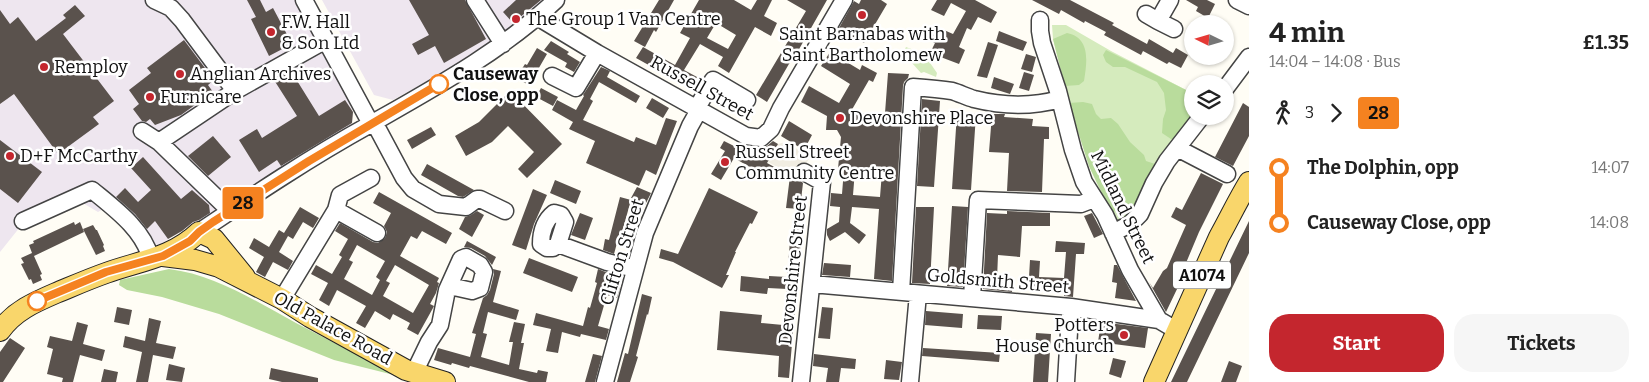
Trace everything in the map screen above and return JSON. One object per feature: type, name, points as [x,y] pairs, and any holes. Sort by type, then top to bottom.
[{"type":"main road","name":"A1074","points":[[1154,382],[1168,325],[1243,204],[1249,182]]},
{"type":"main road","points":[[0,331],[15,314],[30,304],[106,272],[157,258],[190,241],[199,232]]},
{"type":"main road","name":"Old Palace Road","points":[[199,232],[201,244],[219,267]]},
{"type":"main road","name":"Old Palace Road","points":[[199,232],[214,239],[250,282]]},
{"type":"main road","name":"Old Palace Road","points":[[157,258],[195,260],[219,267],[282,299],[342,336],[430,379]]},
{"type":"street","points":[[154,0],[171,8],[182,20],[235,91]]},
{"type":"street","points":[[304,0],[372,123],[404,178],[413,189],[439,204],[466,207],[477,198],[505,211]]},
{"type":"street","points":[[475,0],[503,44]]},
{"type":"street","points":[[199,232],[309,161],[503,44],[556,0]]},
{"type":"street","name":"Russell Street","points":[[539,16],[597,52],[746,136],[761,138],[771,129],[781,108],[844,0]]},
{"type":"street","points":[[1170,0],[1152,18],[1174,29]]},
{"type":"street","points":[[1238,0],[1249,6]]},
{"type":"street","name":"Midland Street","points":[[1040,20],[1042,43],[1082,174],[1094,199],[1105,215],[1130,270],[1168,325]]},
{"type":"street","points":[[159,142],[235,91],[326,40]]},
{"type":"street","points":[[552,76],[576,88],[597,52]]},
{"type":"street","points":[[1234,77],[1249,57]]},
{"type":"street","name":"Clifton Street","points":[[605,382],[645,233],[698,109],[713,80],[747,100]]},
{"type":"street","points":[[901,292],[913,87],[951,91],[974,99],[1018,105],[1044,104],[1060,99]]},
{"type":"street","points":[[1113,234],[1130,224],[1140,214],[1167,160],[1195,125]]},
{"type":"street","points":[[142,131],[159,142],[224,205]]},
{"type":"street","points":[[1177,148],[1228,174]]},
{"type":"street","name":"Devonshire Street","points":[[801,382],[822,182],[804,172]]},
{"type":"street","points":[[282,299],[336,210],[340,195],[371,178]]},
{"type":"street","points":[[23,221],[92,190],[116,210],[142,238],[157,258]]},
{"type":"street","points":[[972,298],[978,200],[1081,204],[1094,199]]},
{"type":"street","points":[[336,210],[377,233]]},
{"type":"street","points":[[558,244],[607,262],[635,269]]},
{"type":"street","name":"Goldsmith Street","points":[[812,284],[1071,308],[1168,325]]},
{"type":"street","points":[[430,379],[429,342],[440,325],[447,290]]},
{"type":"street","points":[[910,382],[918,294]]},
{"type":"street","points":[[1066,323],[1066,382]]},
{"type":"shaded area","points":[[0,0],[295,0],[340,83],[353,112],[351,126],[258,185],[157,245],[147,235],[107,207],[98,212],[81,202],[20,227],[0,252]]},
{"type":"shaded area","points":[[322,0],[547,0],[487,48],[393,100],[374,95]]},
{"type":"shaded area","points":[[786,142],[810,157],[799,176],[788,173],[787,176],[781,169],[768,162],[778,144]]},
{"type":"green space","points":[[1052,25],[1066,25],[1184,89],[1184,125],[1187,125],[1134,214],[1115,223],[1089,166],[1069,103],[1053,39]]},
{"type":"green space","points":[[1067,33],[1080,40],[1086,52],[1084,81],[1079,85],[1065,86],[1053,39]]},
{"type":"green space","points":[[906,47],[924,54],[937,73],[936,77],[924,72],[921,73],[903,53]]},
{"type":"green space","points":[[1106,50],[1184,89],[1184,125],[1187,125],[1179,140],[1171,139],[1162,133],[1166,110],[1164,93],[1157,82],[1125,67],[1113,67],[1106,62],[1103,55]]},
{"type":"green space","points":[[1083,102],[1092,104],[1096,114],[1101,119],[1111,118],[1118,124],[1130,142],[1144,155],[1146,161],[1155,164],[1162,155],[1134,214],[1124,215],[1110,210],[1089,166],[1069,103]]},
{"type":"green space","points":[[169,269],[203,277],[235,290],[398,376],[334,360],[219,314],[162,297],[127,290],[119,285],[120,280]]},
{"type":"building","name":"F.W. Hall & Son Ltd","points":[[247,0],[260,0],[266,12],[273,8],[292,44],[269,56],[251,19],[256,17]]},
{"type":"building","points":[[409,0],[465,0],[486,39],[444,63],[435,46],[418,55],[412,44],[429,35]]},
{"type":"building","name":"The Group 1 Van Centre","points":[[516,0],[541,0],[513,23],[503,12]]},
{"type":"building","points":[[659,0],[674,0],[645,47],[634,41]]},
{"type":"building","points":[[699,0],[734,0],[751,10],[757,0],[772,0],[764,16],[777,23],[771,36],[755,27],[729,73],[718,66],[723,57],[700,44],[684,70],[697,77],[690,88],[636,58],[643,47],[675,65],[690,38],[680,33]],"holes":[[[716,23],[736,35],[728,49],[707,38]]]},
{"type":"building","points":[[787,0],[827,0],[767,102],[756,95],[806,11]]},
{"type":"building","name":"Saint Barnabas with Saint Bartholomew","points":[[861,0],[881,0],[887,4],[864,43],[856,38],[854,42],[841,34],[843,30],[839,28],[854,1],[859,4]]},
{"type":"building","points":[[937,0],[975,0],[997,12],[991,23],[978,17],[971,30],[967,28],[959,47],[965,50],[959,64],[930,53],[935,43],[931,41],[937,27],[953,34],[966,11],[951,3],[944,16],[931,10]]},
{"type":"building","points":[[1032,0],[1070,0],[1114,23],[1112,25],[1147,44],[1149,39],[1173,53],[1176,48],[1184,53],[1184,62],[1181,68],[1169,62],[1167,64],[1143,51],[1141,55],[1104,35],[1106,32],[1085,21],[1084,23],[1061,10],[1059,14]]},
{"type":"building","points":[[1186,0],[1207,0],[1215,4],[1210,15],[1203,15],[1196,11],[1198,7]]},
{"type":"building","name":"Remploy","points":[[75,5],[85,16],[63,34],[114,101],[93,117],[99,124],[58,154],[14,94],[0,104],[0,10],[10,24],[18,17],[36,41],[66,18],[63,15]]},
{"type":"building","points":[[999,31],[1027,42],[1023,51],[996,41]]},
{"type":"building","name":"Anglian Archives","points":[[184,40],[214,80],[208,85],[213,92],[181,115],[155,125],[150,119],[146,122],[142,121],[133,109],[139,104],[129,90],[151,73],[147,68]]},
{"type":"building","points":[[551,41],[569,52],[567,54],[580,62],[574,72],[565,67],[567,63],[544,50]]},
{"type":"building","points":[[988,42],[998,45],[987,78],[977,76]]},
{"type":"building","points":[[537,48],[547,54],[529,85],[516,78],[525,64],[527,65]]},
{"type":"building","points":[[830,52],[860,70],[862,65],[877,73],[873,82],[869,80],[850,113],[885,113],[888,73],[909,74],[903,86],[892,281],[874,279],[879,209],[852,207],[850,223],[866,235],[859,244],[845,232],[830,241],[827,235],[827,229],[839,222],[840,207],[830,206],[831,193],[842,194],[844,169],[838,169],[841,137],[837,130],[826,130],[827,116],[801,102],[809,86],[839,103],[850,84],[821,66]],"holes":[[[855,170],[882,172],[880,197],[853,195]]]},
{"type":"building","points":[[1026,54],[1036,57],[1032,72],[1021,69]]},
{"type":"building","points":[[601,67],[610,71],[607,77],[640,96],[636,103],[599,82],[590,99],[593,101],[583,120],[634,142],[636,137],[656,145],[666,118],[677,121],[656,175],[646,170],[639,186],[586,163],[595,141],[569,129],[573,122],[552,110],[557,100],[576,110]]},
{"type":"building","points":[[291,71],[319,116],[345,100],[353,112],[352,123],[281,166],[277,160],[259,172],[239,140],[257,129],[262,138],[297,116],[274,80]]},
{"type":"building","points":[[1024,72],[1034,75],[1029,91],[1019,88]]},
{"type":"building","points":[[994,77],[1014,84],[1010,94],[991,88]]},
{"type":"building","points":[[541,88],[558,97],[553,106],[536,97]]},
{"type":"building","points":[[510,91],[562,144],[527,178],[518,169],[534,152],[508,126],[492,142],[466,156],[455,136],[479,122]]},
{"type":"building","points":[[652,98],[669,108],[663,118],[646,108]]},
{"type":"building","points":[[922,99],[940,101],[934,187],[917,186]]},
{"type":"building","points":[[1243,103],[1249,107],[1249,136],[1233,166],[1215,157],[1232,125],[1234,125],[1234,120]]},
{"type":"building","points":[[957,113],[976,114],[971,190],[952,189]]},
{"type":"building","points":[[992,114],[1005,114],[1004,117],[1033,119],[1032,126],[1049,127],[1049,139],[1044,139],[1042,192],[1007,191],[1009,153],[989,152]]},
{"type":"building","points":[[789,121],[812,135],[804,150],[781,136]]},
{"type":"building","points":[[431,127],[436,135],[412,149],[407,140]]},
{"type":"building","points":[[213,136],[231,157],[208,176],[188,156]]},
{"type":"building","name":"D+F McCarthy","points":[[0,140],[42,172],[18,203],[0,189]]},
{"type":"building","points":[[724,141],[756,157],[762,148],[773,141],[778,144],[767,163],[780,170],[775,179],[771,179],[734,158],[721,180],[711,174],[725,151],[720,148]]},
{"type":"building","points":[[143,157],[181,199],[192,190],[209,205],[210,213],[168,239],[155,221],[147,229],[135,214],[116,197],[125,188],[138,202],[151,190],[131,168]]},
{"type":"building","points":[[427,164],[474,190],[463,197],[458,196],[421,175]]},
{"type":"building","points":[[1201,173],[1223,184],[1199,232],[1186,263],[1189,264],[1166,312],[1149,282],[1153,288],[1163,271],[1167,268],[1186,225],[1171,217],[1176,207],[1182,210]]},
{"type":"building","points":[[790,176],[795,176],[803,183],[800,209],[786,208]]},
{"type":"building","points":[[555,180],[581,191],[576,204],[550,193]]},
{"type":"building","points":[[637,187],[651,193],[645,205],[631,198]]},
{"type":"building","points":[[709,188],[758,212],[735,252],[726,275],[729,275],[722,288],[673,262],[659,258],[661,249],[678,254]]},
{"type":"building","points":[[533,189],[547,195],[534,224],[526,250],[512,245]]},
{"type":"building","points":[[379,192],[452,233],[446,244],[422,231],[417,239],[411,236],[400,256],[439,278],[436,293],[430,304],[434,306],[418,335],[407,329],[410,323],[393,314],[390,320],[375,311],[365,328],[356,323],[366,306],[337,290],[329,306],[319,300],[328,283],[311,274],[316,265],[332,274],[342,257],[339,255],[348,239],[335,231],[340,223],[373,242],[378,243],[385,238],[387,232],[384,226],[391,213],[373,203]],"holes":[[[357,245],[385,261],[376,277],[380,280],[372,295],[344,279],[353,262],[349,260]],[[395,265],[429,285],[413,313],[383,296],[390,283],[386,281]]]},
{"type":"building","points":[[620,197],[631,200],[622,232],[634,236],[631,247],[617,243],[614,254],[603,250],[605,239],[609,240]]},
{"type":"building","points":[[952,206],[968,207],[963,287],[947,286]]},
{"type":"building","points":[[300,207],[319,218],[313,228],[303,222],[293,239],[288,236],[279,252],[293,261],[288,270],[273,262],[265,277],[256,272],[264,257],[249,248],[254,238],[269,247],[279,230],[284,233]]},
{"type":"building","points":[[916,207],[934,207],[930,284],[912,283]]},
{"type":"building","points":[[477,211],[484,215],[472,237],[459,229],[465,217]]},
{"type":"building","points":[[1007,211],[1050,213],[1050,226],[1022,226],[1020,257],[998,255],[997,279],[1013,282],[1012,292],[983,289],[987,213],[1007,214]]},
{"type":"building","points":[[580,213],[593,218],[585,240],[571,235]]},
{"type":"building","points":[[1092,213],[1103,234],[1094,238],[1084,216]]},
{"type":"building","points":[[1249,221],[1249,253],[1187,382],[1171,382]]},
{"type":"building","points":[[74,222],[75,225],[80,222],[84,232],[34,256],[42,274],[40,275],[42,280],[33,284],[21,264],[24,263],[21,258],[32,253],[29,245],[34,243],[33,241]]},
{"type":"building","points":[[93,225],[104,245],[105,251],[96,255],[83,229]]},
{"type":"building","points":[[791,229],[802,230],[789,378],[778,377],[779,356],[717,350],[720,311],[762,315],[761,323],[783,325],[787,289],[768,288],[767,294],[740,291],[741,276],[769,279],[769,276],[787,277]]},
{"type":"building","points":[[467,241],[496,257],[492,265],[485,256],[471,248],[464,247]]},
{"type":"building","points":[[1056,241],[1085,243],[1084,254],[1076,254],[1073,297],[1064,296],[1064,291],[1019,288],[1020,276],[1029,277],[1030,260],[1040,261],[1039,277],[1064,278],[1066,252],[1055,252]]},
{"type":"building","points":[[529,258],[578,277],[572,292],[523,273]]},
{"type":"building","points":[[824,263],[851,265],[850,277],[822,275]]},
{"type":"building","points":[[1114,265],[1117,265],[1136,301],[1115,298],[1117,283],[1112,282]]},
{"type":"building","points":[[493,269],[501,271],[493,302],[519,310],[516,320],[488,312],[483,333],[487,334],[481,357],[509,365],[513,342],[509,342],[514,322],[525,324],[521,343],[524,343],[519,369],[537,373],[538,370],[548,372],[546,382],[529,382],[470,366],[469,368],[452,363],[451,365],[434,360],[438,348],[470,357],[476,334],[472,333],[483,298],[490,290],[494,274]]},
{"type":"building","points":[[598,269],[608,273],[606,283],[620,287],[617,298],[607,295],[598,326],[609,329],[606,340],[581,334],[580,337],[562,332],[558,353],[546,351],[551,329],[533,325],[536,313],[583,326],[597,283],[595,282]]},
{"type":"building","points":[[642,294],[652,297],[636,356],[638,357],[630,382],[617,382],[625,353],[628,354]]},
{"type":"building","points":[[117,307],[132,310],[129,325],[114,322]]},
{"type":"building","points":[[822,307],[833,308],[830,339],[818,338]]},
{"type":"building","points":[[926,311],[963,314],[962,328],[925,325]]},
{"type":"building","points":[[978,315],[1002,316],[1001,330],[977,329]]},
{"type":"building","points":[[149,318],[161,321],[156,343],[176,347],[173,359],[153,355],[148,382],[136,382],[142,352],[123,347],[125,336],[145,341]]},
{"type":"building","points":[[77,322],[88,325],[83,344],[105,350],[102,361],[80,355],[73,382],[62,382],[63,378],[47,374],[53,349],[47,347],[50,336],[72,341]]},
{"type":"building","name":"Potters House Church","points":[[1101,322],[1148,328],[1145,348],[1098,342]]},
{"type":"building","points":[[1036,333],[1051,334],[1048,382],[1033,382]]},
{"type":"building","points":[[10,338],[25,348],[3,382],[0,382],[0,352]]},
{"type":"building","points":[[923,348],[1000,353],[999,362],[922,356]]},
{"type":"building","points":[[593,354],[602,356],[595,382],[585,382]]},
{"type":"building","points":[[814,354],[856,359],[855,369],[841,368],[839,382],[826,382],[828,368],[813,366]]},
{"type":"building","points":[[1113,358],[1126,361],[1121,378],[1109,374]]},
{"type":"building","points":[[886,360],[902,362],[899,380],[884,379]]},
{"type":"building","points":[[1229,361],[1242,366],[1236,382],[1221,382]]},
{"type":"building","points":[[169,364],[185,368],[182,382],[166,380]]},
{"type":"building","points":[[271,368],[318,378],[318,382],[282,382],[269,379]]},
{"type":"building","points":[[104,369],[118,372],[116,382],[101,382]]},
{"type":"bus line","name":"28","points":[[37,301],[106,272],[163,256],[190,241],[213,222],[309,161],[439,84]]},
{"type":"place","name":"Saint Barnabas with Saint Bartholomew","points":[[862,15]]},
{"type":"place","name":"The Group 1 Van Centre","points":[[516,19]]},
{"type":"place","name":"F.W. Hall & Son Ltd","points":[[271,32]]},
{"type":"place","name":"Remploy","points":[[44,67]]},
{"type":"place","name":"Anglian Archives","points":[[180,74]]},
{"type":"place","name":"Causeway Close, opp","points":[[439,84]]},
{"type":"place","name":"Furnicare","points":[[150,97]]},
{"type":"place","name":"Devonshire Place","points":[[840,118]]},
{"type":"place","name":"D+F McCarthy","points":[[10,156]]},
{"type":"place","name":"Russell Street Community Centre","points":[[725,162]]},
{"type":"place","name":"Potters House Church","points":[[1124,335]]}]
